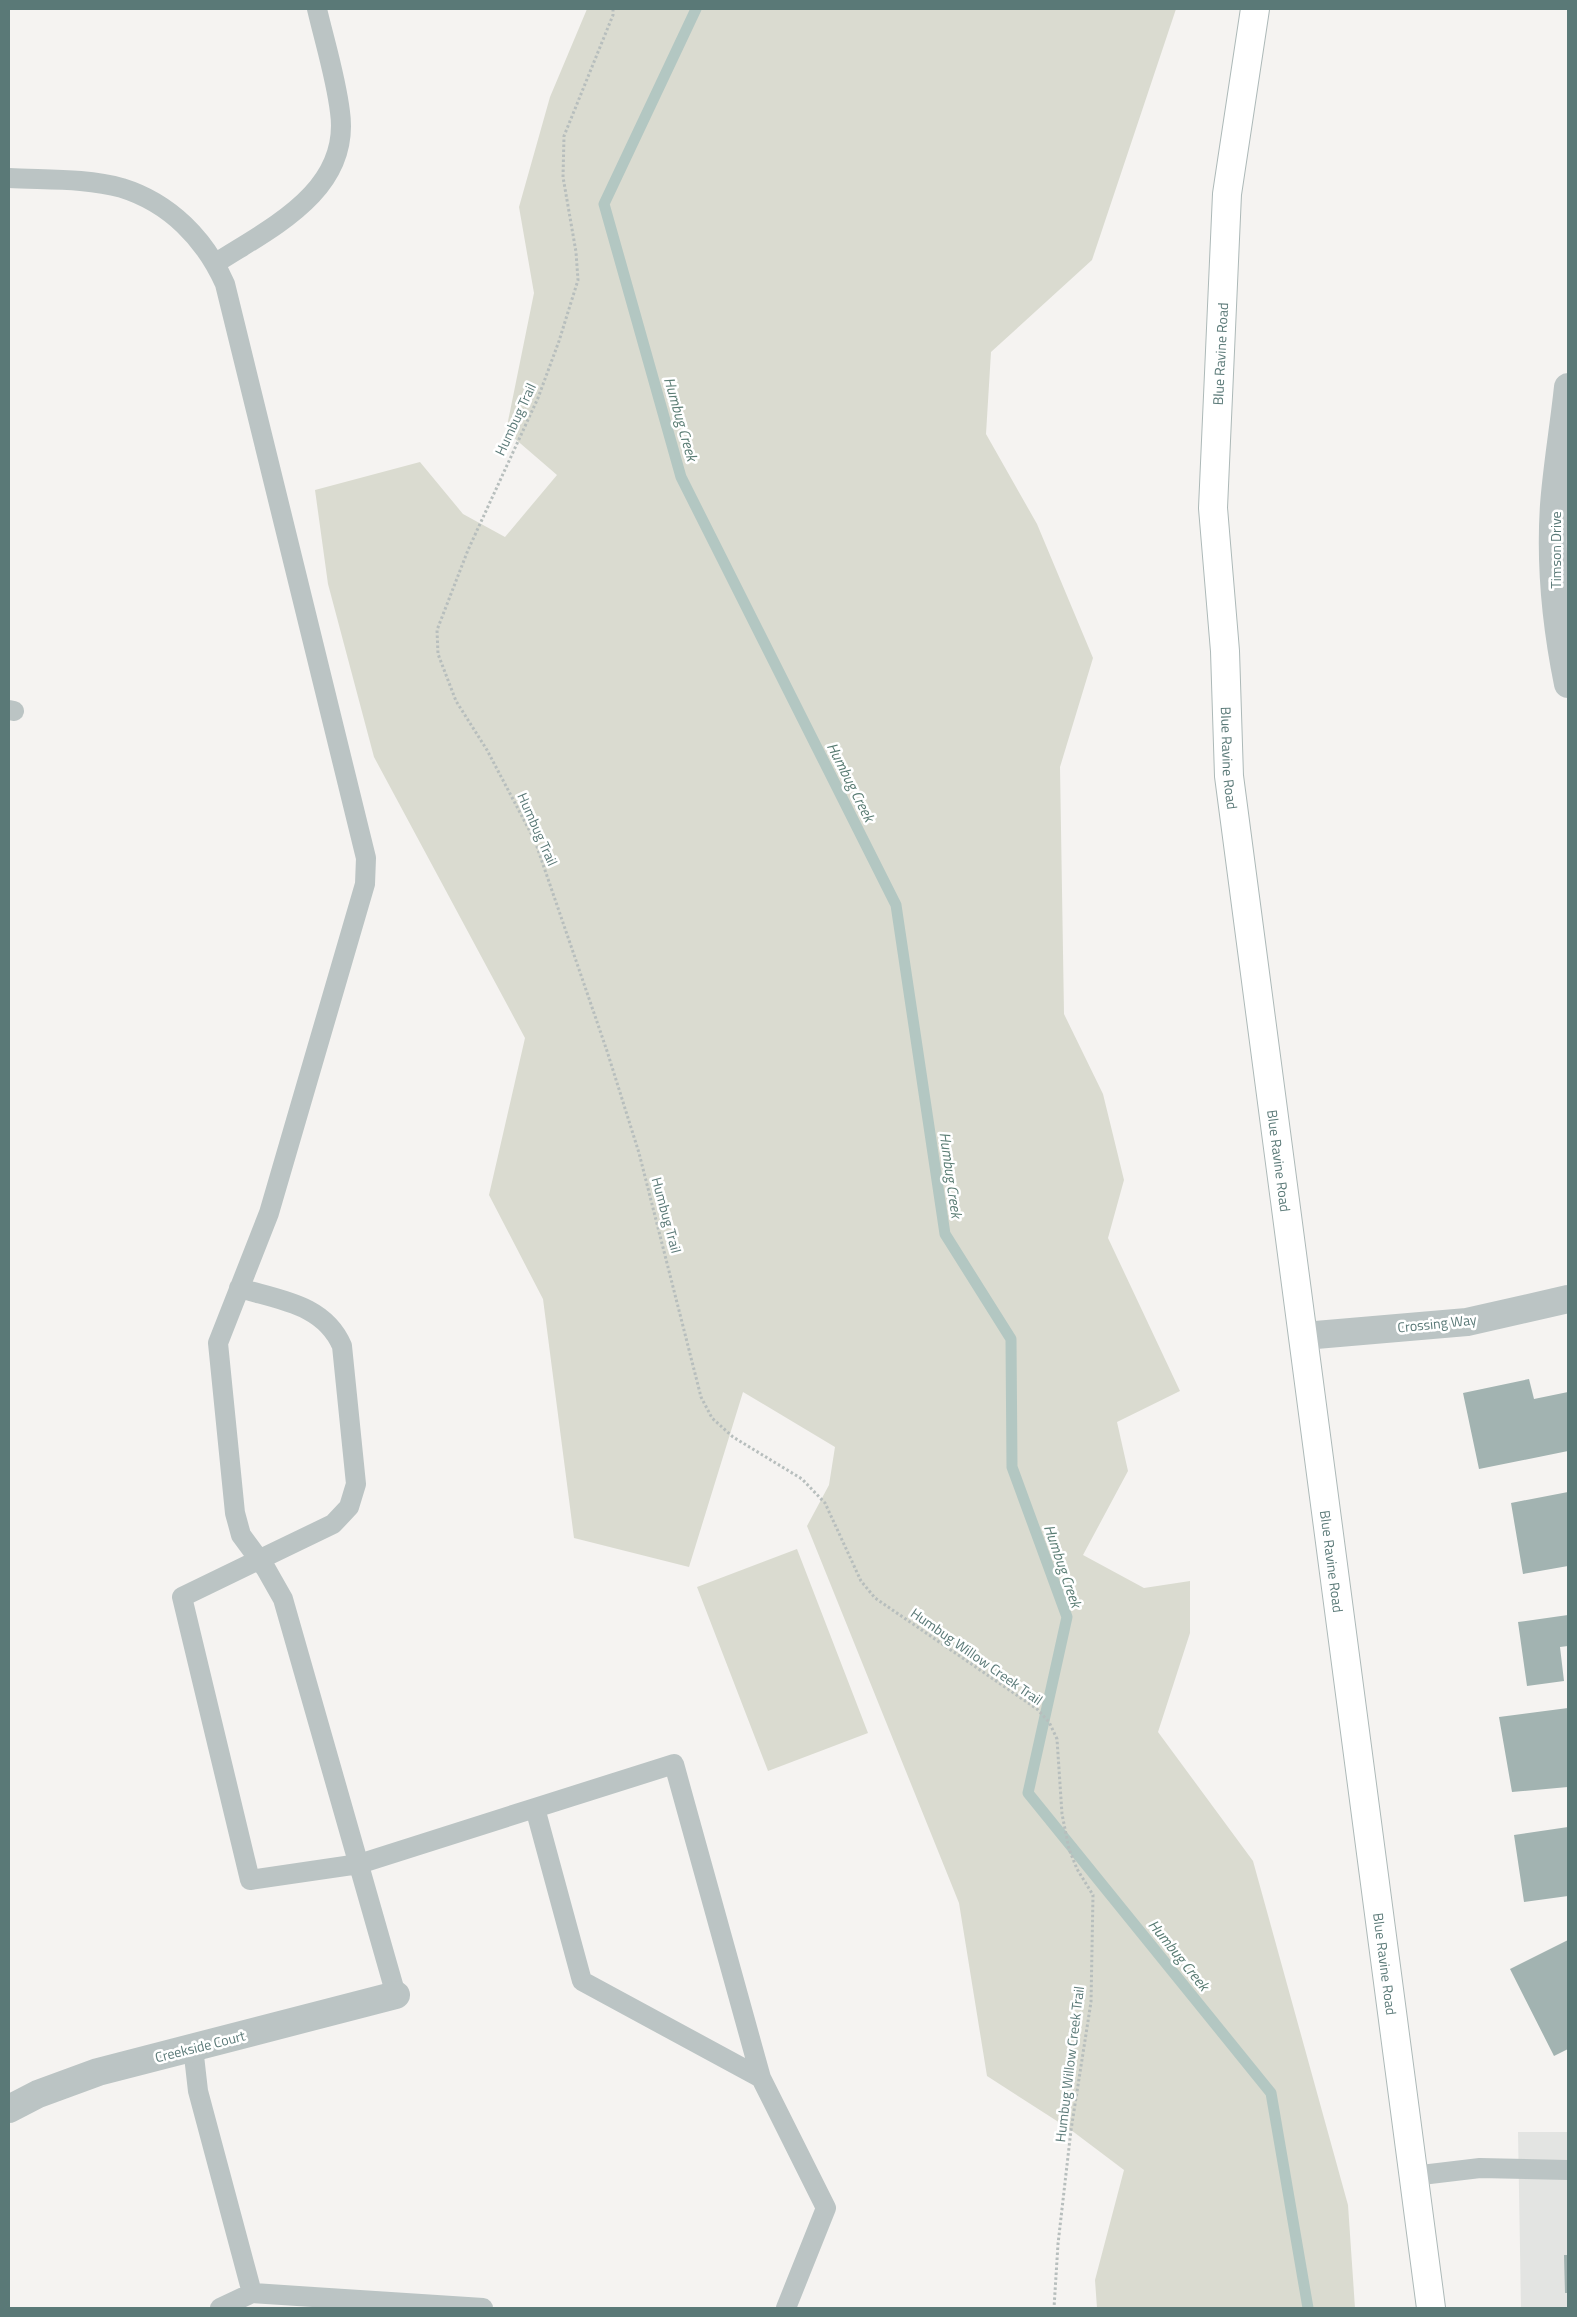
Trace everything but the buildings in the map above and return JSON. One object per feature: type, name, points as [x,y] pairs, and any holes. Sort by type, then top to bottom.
[{"type":"main road","name":"Blue Ravine Road","points":[[1255,9],[1227,194],[1213,508],[1225,651],[1229,776],[1431,2308]]},
{"type":"street","name":"Timson Drive","points":[[1567,667],[1553,573],[1554,505],[1568,386]]},
{"type":"street","name":"Crossing Way","points":[[1304,1336],[1467,1322],[1568,1299]]},
{"type":"street","name":"Creekside Court","points":[[9,2109],[38,2094],[98,2072],[396,1995]]},
{"type":"lane","points":[[216,262],[296,211],[318,190],[337,154],[341,137],[340,113],[317,9]]},
{"type":"lane","points":[[9,178],[91,183],[121,188],[143,196],[173,214],[196,236],[216,262],[225,284],[366,858],[365,884],[269,1213],[218,1343],[235,1513],[241,1535],[258,1561],[266,1569],[282,1599],[396,1995]]},
{"type":"lane","points":[[239,1288],[304,1308],[319,1315],[336,1331],[342,1346],[356,1484],[349,1507],[333,1524],[182,1597],[250,1880],[359,1864],[674,1764],[761,2078],[826,2208],[786,2308]]},
{"type":"lane","points":[[535,1808],[582,1981],[761,2078]]},
{"type":"lane","points":[[193,2047],[198,2091],[252,2293]]},
{"type":"lane","points":[[1414,2176],[1480,2168],[1568,2170]]},
{"type":"lane","points":[[220,2308],[252,2293],[483,2308]]},
{"type":"path","name":"Humbug Trail","points":[[613,9],[613,15],[564,136],[563,177],[576,252],[578,280],[560,341],[538,398],[468,550],[437,630],[438,654],[456,701],[488,750],[535,841],[545,869],[639,1153],[701,1397],[712,1418],[733,1437],[802,1479],[825,1503],[861,1581],[875,1598],[892,1612]]},
{"type":"path","name":"Humbug Willow Creek Trail","points":[[892,1612],[974,1664],[1037,1709],[1050,1722],[1057,1738],[1062,1814],[1069,1849],[1077,1869],[1093,1895],[1090,2002],[1071,2130],[1058,2244],[1054,2308]]},
{"type":"shaded area","points":[[587,9],[1176,9],[1092,260],[991,352],[986,434],[1037,524],[1093,658],[1060,767],[1064,1014],[1103,1094],[1124,1180],[1108,1238],[1180,1391],[1117,1422],[1128,1471],[1083,1555],[1144,1588],[1190,1581],[1190,1633],[1158,1732],[1253,1861],[1348,2205],[1355,2308],[1097,2308],[1095,2280],[1124,2170],[1071,2130],[987,2076],[959,1903],[807,1526],[829,1485],[835,1447],[743,1392],[689,1567],[574,1538],[543,1299],[489,1195],[525,1038],[374,757],[328,584],[315,490],[420,462],[463,514],[505,537],[557,475],[506,431],[534,293],[519,207],[550,97]]},
{"type":"shaded area","points":[[797,1549],[868,1733],[768,1771],[697,1587]]},
{"type":"shaded area","points":[[1518,2132],[1568,2132],[1568,2308],[1521,2308]]},
{"type":"waterway","name":"Humbug Creek","points":[[696,9],[604,204],[681,477],[896,905],[945,1234],[1011,1339],[1012,1467],[1067,1617],[1028,1793],[1271,2093],[1308,2308]]}]
